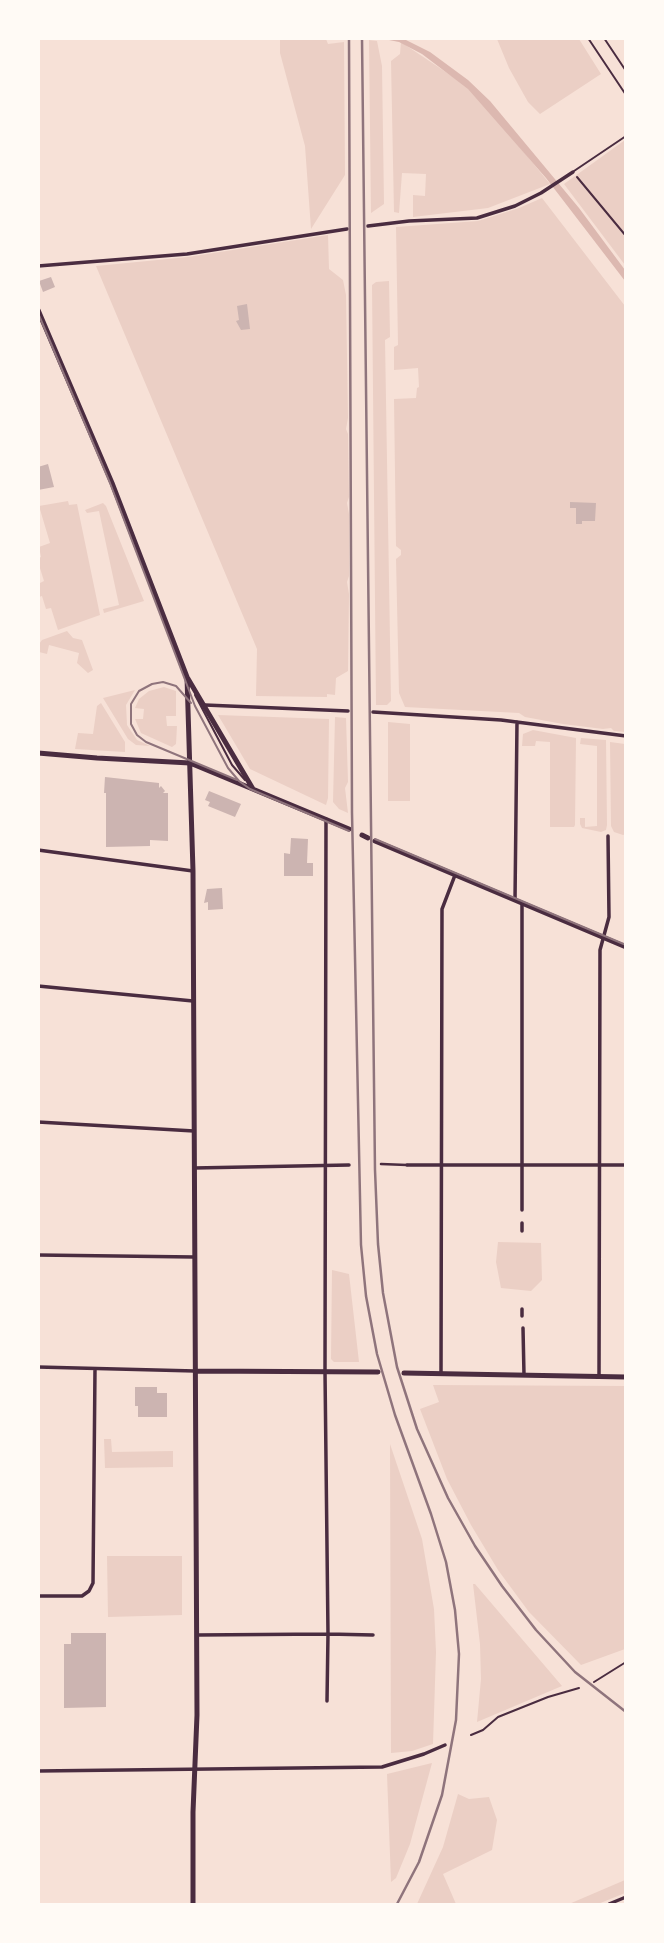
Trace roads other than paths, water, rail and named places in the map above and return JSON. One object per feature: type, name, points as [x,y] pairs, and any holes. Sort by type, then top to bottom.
[{"type":"main road","points":[[38,310],[112,483],[188,679],[251,786]]},
{"type":"main road","points":[[188,679],[193,871],[197,1635],[193,1905]]},
{"type":"main road","points":[[38,752],[190,763],[251,786],[349,829]]},
{"type":"main road","points":[[375,841],[625,947]]},
{"type":"main road","points":[[195,1371],[378,1372]]},
{"type":"main road","points":[[404,1373],[625,1377]]},
{"type":"street","points":[[368,226],[410,221],[470,219],[514,206],[573,172]]},
{"type":"street","points":[[38,267],[187,254],[347,229]]},
{"type":"street","points":[[205,705],[348,711]]},
{"type":"street","points":[[373,712],[517,722],[625,736]]},
{"type":"street","points":[[515,900],[517,722]]},
{"type":"street","points":[[326,819],[324,1372],[327,1701]]},
{"type":"street","points":[[599,1376],[600,950],[609,918],[608,836]]},
{"type":"street","points":[[38,850],[193,871]]},
{"type":"street","points":[[441,1373],[442,909],[454,875]]},
{"type":"street","points":[[522,903],[522,1210]]},
{"type":"street","points":[[38,986],[193,1001]]},
{"type":"street","points":[[38,1122],[194,1131]]},
{"type":"street","points":[[381,1164],[625,1165]]},
{"type":"street","points":[[194,1168],[349,1165]]},
{"type":"street","points":[[522,1223],[522,1231]]},
{"type":"street","points":[[38,1255],[195,1257]]},
{"type":"street","points":[[522,1308],[522,1316]]},
{"type":"street","points":[[523,1328],[524,1375]]},
{"type":"street","points":[[38,1367],[195,1371]]},
{"type":"street","points":[[38,1596],[82,1596],[89,1591],[93,1583],[95,1369]]},
{"type":"street","points":[[197,1635],[373,1635]]},
{"type":"street","points":[[38,1771],[382,1767],[424,1755],[444,1745]]},
{"type":"street","points":[[609,1905],[625,1897]]},
{"type":"lane","points":[[573,172],[625,136]]},
{"type":"lane","points":[[188,679],[200,708],[232,765],[251,786]]},
{"type":"tram line","points":[[38,313],[110,483],[195,706],[228,768],[250,789],[349,831]]},
{"type":"tram line","points":[[191,703],[176,686],[163,682],[152,684],[139,691],[131,704],[131,724],[137,735],[146,742],[237,780]]},
{"type":"tram line","points":[[375,839],[626,945]]},
{"type":"railway","points":[[349,38],[352,813],[361,1245],[366,1296],[377,1354],[395,1415],[446,1562],[455,1610],[459,1654],[456,1720],[442,1795],[419,1862],[397,1904]]},
{"type":"railway","points":[[362,38],[375,1170],[383,1293],[397,1367],[417,1429],[448,1498],[475,1546],[536,1630],[575,1672],[626,1712]]}]
